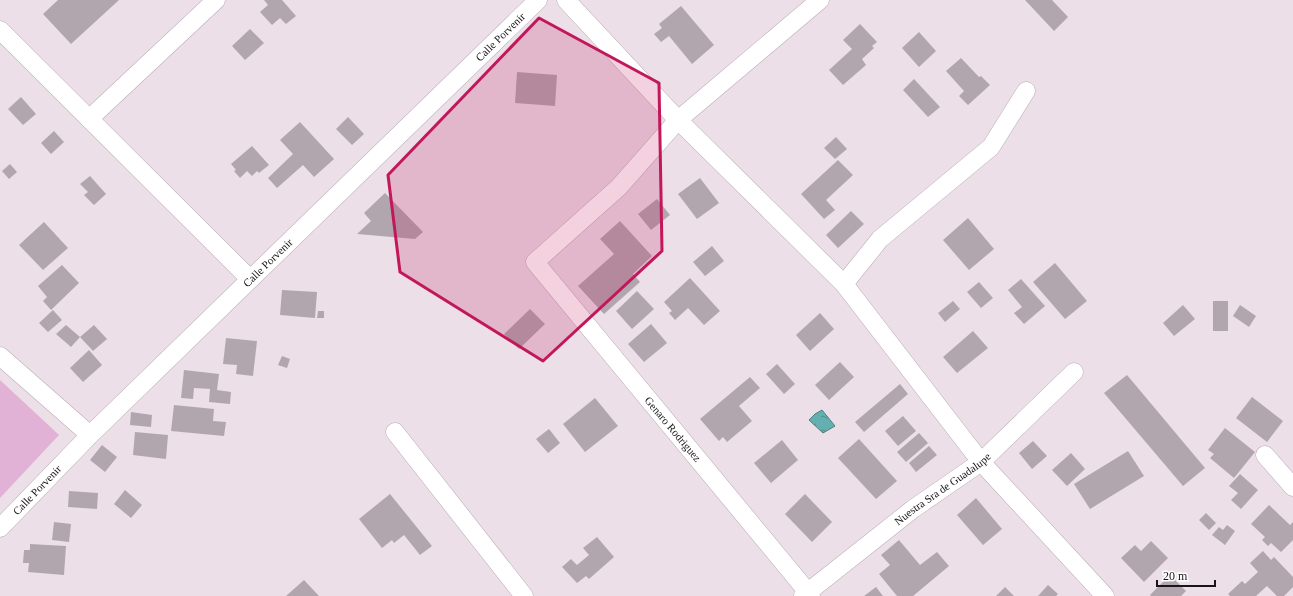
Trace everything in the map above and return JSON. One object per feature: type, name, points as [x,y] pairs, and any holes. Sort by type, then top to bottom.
[{"type":"street","points":[[89,119],[216,0]]},
{"type":"street","name":"Calle Porvenir","points":[[0,528],[90,435],[538,0]]},
{"type":"street","points":[[566,0],[678,120],[844,284],[981,462],[1105,596]]},
{"type":"street","points":[[678,120],[820,0]]},
{"type":"street","points":[[0,30],[250,279]]},
{"type":"street","points":[[844,284],[880,239],[991,147],[1026,91]]},
{"type":"street","name":"Genaro Rodriguez","points":[[678,120],[619,187],[535,262],[807,595]]},
{"type":"street","points":[[0,356],[90,435]]},
{"type":"street","name":"Nuestra Sra de Guadalupe","points":[[807,595],[913,510],[981,462],[1074,372]]},
{"type":"street","points":[[395,432],[524,596]]},
{"type":"street","points":[[1265,455],[1293,487]]},
{"type":"highlighted area","points":[[539,18],[659,83],[662,251],[543,361],[400,272],[388,175]]},
{"type":"shaded area","points":[[0,380],[59,435],[0,498]]},
{"type":"water","points":[[822,410],[835,426],[823,433],[809,420]]},
{"type":"building","points":[[58,0],[119,0],[71,44],[43,14]]},
{"type":"building","points":[[264,0],[282,0],[296,16],[286,24],[280,18],[272,25],[260,12],[268,5]]},
{"type":"building","points":[[1025,0],[1052,0],[1068,17],[1054,31]]},
{"type":"building","points":[[681,6],[714,45],[692,64],[669,36],[661,42],[654,34],[662,28],[659,24]]},
{"type":"building","points":[[860,24],[877,42],[872,46],[874,48],[862,59],[866,65],[843,85],[829,70],[852,49],[843,40]]},
{"type":"building","points":[[250,29],[264,43],[245,60],[232,46]]},
{"type":"building","points":[[919,32],[936,51],[919,67],[902,48]]},
{"type":"building","points":[[961,58],[979,77],[981,76],[990,85],[968,105],[959,96],[964,91],[946,71]]},
{"type":"building","points":[[517,72],[557,75],[555,106],[515,103]]},
{"type":"building","points":[[914,79],[940,107],[928,117],[903,90]]},
{"type":"building","points":[[21,97],[36,114],[23,125],[8,109]]},
{"type":"building","points":[[348,117],[364,134],[352,145],[336,129]]},
{"type":"building","points":[[300,122],[334,159],[314,177],[303,165],[277,188],[268,178],[293,154],[280,140]]},
{"type":"building","points":[[54,131],[64,142],[51,154],[41,143]]},
{"type":"building","points":[[836,137],[847,149],[835,159],[824,148]]},
{"type":"building","points":[[252,146],[269,165],[259,173],[257,171],[252,176],[247,171],[240,178],[234,171],[236,170],[231,164]]},
{"type":"building","points":[[838,160],[853,175],[826,200],[835,210],[824,219],[801,194]]},
{"type":"building","points":[[10,164],[17,172],[9,179],[2,171]]},
{"type":"building","points":[[90,176],[106,194],[94,205],[84,195],[88,192],[80,184]]},
{"type":"building","points":[[700,178],[719,203],[697,219],[678,194]]},
{"type":"building","points":[[385,193],[423,232],[415,239],[357,234],[371,221],[364,213]]},
{"type":"building","points":[[657,199],[670,215],[651,230],[638,214]]},
{"type":"building","points":[[851,211],[864,224],[838,248],[826,235]]},
{"type":"building","points":[[968,218],[994,249],[969,270],[943,240]]},
{"type":"building","points":[[620,221],[652,256],[633,274],[640,282],[604,314],[578,286],[614,254],[600,239]]},
{"type":"building","points":[[44,222],[68,248],[43,270],[19,245]]},
{"type":"building","points":[[712,246],[724,261],[705,276],[693,262]]},
{"type":"building","points":[[1055,263],[1087,301],[1065,319],[1033,282]]},
{"type":"building","points":[[62,265],[79,283],[51,310],[43,301],[47,297],[38,286]]},
{"type":"building","points":[[690,278],[720,311],[704,325],[688,308],[675,320],[669,313],[672,311],[664,302]]},
{"type":"building","points":[[1021,279],[1045,306],[1024,324],[1014,313],[1022,307],[1008,290]]},
{"type":"building","points":[[979,282],[993,298],[981,308],[967,292]]},
{"type":"building","points":[[282,290],[317,292],[315,318],[280,315]]},
{"type":"building","points":[[637,291],[654,309],[632,329],[616,311]]},
{"type":"building","points":[[953,301],[960,309],[945,322],[938,313]]},
{"type":"building","points":[[1213,301],[1228,301],[1228,331],[1213,331]]},
{"type":"building","points":[[1183,305],[1195,319],[1174,336],[1163,323]]},
{"type":"building","points":[[1240,305],[1256,316],[1249,327],[1233,316]]},
{"type":"building","points":[[530,309],[545,324],[519,349],[504,334]]},
{"type":"building","points":[[53,310],[62,320],[48,332],[39,323]]},
{"type":"building","points":[[318,311],[324,311],[324,318],[317,318]]},
{"type":"building","points":[[820,313],[834,329],[810,351],[796,335]]},
{"type":"building","points":[[651,324],[667,343],[644,362],[628,344]]},
{"type":"building","points":[[66,325],[80,337],[71,347],[56,334]]},
{"type":"building","points":[[94,325],[107,339],[93,351],[80,337]]},
{"type":"building","points":[[973,331],[988,348],[957,373],[943,357]]},
{"type":"building","points":[[226,338],[257,341],[253,376],[236,374],[237,365],[223,364]]},
{"type":"building","points":[[89,350],[102,365],[83,382],[70,368]]},
{"type":"building","points":[[282,356],[290,359],[287,368],[278,365]]},
{"type":"building","points":[[840,362],[854,377],[829,400],[815,385]]},
{"type":"building","points":[[777,364],[795,384],[784,394],[766,374]]},
{"type":"building","points":[[184,370],[219,374],[217,390],[231,392],[230,404],[209,402],[210,389],[194,388],[193,399],[181,398]]},
{"type":"building","points":[[1127,375],[1205,468],[1183,486],[1104,393]]},
{"type":"building","points":[[750,377],[760,388],[739,406],[752,421],[727,442],[723,437],[719,441],[700,419]]},
{"type":"building","points":[[900,384],[908,394],[864,432],[855,422]]},
{"type":"building","points":[[1252,397],[1283,421],[1267,442],[1236,418]]},
{"type":"building","points":[[595,398],[618,426],[585,452],[563,424]]},
{"type":"building","points":[[174,405],[214,409],[213,421],[226,422],[224,436],[171,431]]},
{"type":"building","points":[[131,412],[152,415],[151,427],[130,425]]},
{"type":"building","points":[[903,416],[916,431],[898,446],[885,431]]},
{"type":"building","points":[[1225,428],[1255,452],[1234,478],[1210,458],[1214,454],[1208,450]]},
{"type":"building","points":[[549,429],[560,443],[548,453],[536,439]]},
{"type":"building","points":[[135,432],[168,435],[166,459],[133,455]]},
{"type":"building","points":[[919,433],[928,443],[906,462],[897,452]]},
{"type":"building","points":[[859,439],[897,481],[876,499],[838,458]]},
{"type":"building","points":[[782,440],[798,460],[771,483],[754,463]]},
{"type":"building","points":[[1033,441],[1047,456],[1032,469],[1019,453]]},
{"type":"building","points":[[102,445],[117,457],[105,472],[90,460]]},
{"type":"building","points":[[929,446],[937,455],[916,472],[909,463]]},
{"type":"building","points":[[1128,451],[1144,476],[1090,509],[1074,484]]},
{"type":"building","points":[[1071,453],[1085,469],[1067,486],[1052,470]]},
{"type":"building","points":[[1240,474],[1258,490],[1241,509],[1231,500],[1238,493],[1229,486]]},
{"type":"building","points":[[125,490],[142,505],[131,518],[114,504]]},
{"type":"building","points":[[69,491],[98,493],[97,509],[68,507]]},
{"type":"building","points":[[390,494],[432,546],[420,555],[404,535],[394,543],[392,540],[382,548],[359,519]]},
{"type":"building","points":[[805,494],[832,522],[812,542],[785,514]]},
{"type":"building","points":[[976,498],[1002,529],[983,545],[957,515]]},
{"type":"building","points":[[1269,505],[1290,525],[1293,522],[1293,540],[1281,552],[1271,543],[1268,546],[1262,540],[1265,537],[1251,524]]},
{"type":"building","points":[[1206,513],[1216,523],[1209,530],[1199,520]]},
{"type":"building","points":[[54,522],[71,524],[69,542],[52,540]]},
{"type":"building","points":[[1227,525],[1235,531],[1225,545],[1212,535],[1219,527],[1223,530]]},
{"type":"building","points":[[597,537],[614,557],[589,579],[586,576],[577,583],[562,567],[571,559],[577,565],[589,555],[583,548]]},
{"type":"building","points":[[899,540],[920,565],[937,552],[949,566],[913,596],[897,596],[879,574],[890,565],[881,555]]},
{"type":"building","points":[[1151,541],[1168,558],[1144,582],[1121,558],[1135,545],[1141,551]]},
{"type":"building","points":[[30,544],[66,546],[64,575],[28,572],[29,563],[23,563],[24,550],[30,550]]},
{"type":"building","points":[[1263,551],[1271,560],[1274,557],[1293,577],[1293,587],[1284,596],[1277,596],[1267,586],[1256,596],[1230,596],[1228,594],[1242,581],[1245,584],[1258,572],[1250,563]]},
{"type":"building","points":[[1170,575],[1186,591],[1181,596],[1151,596],[1150,595]]},
{"type":"building","points":[[304,580],[319,596],[286,596]]},
{"type":"building","points":[[1048,585],[1058,594],[1056,596],[1038,596]]},
{"type":"building","points":[[876,587],[883,596],[864,596]]},
{"type":"building","points":[[1005,587],[1014,596],[996,596]]}]
